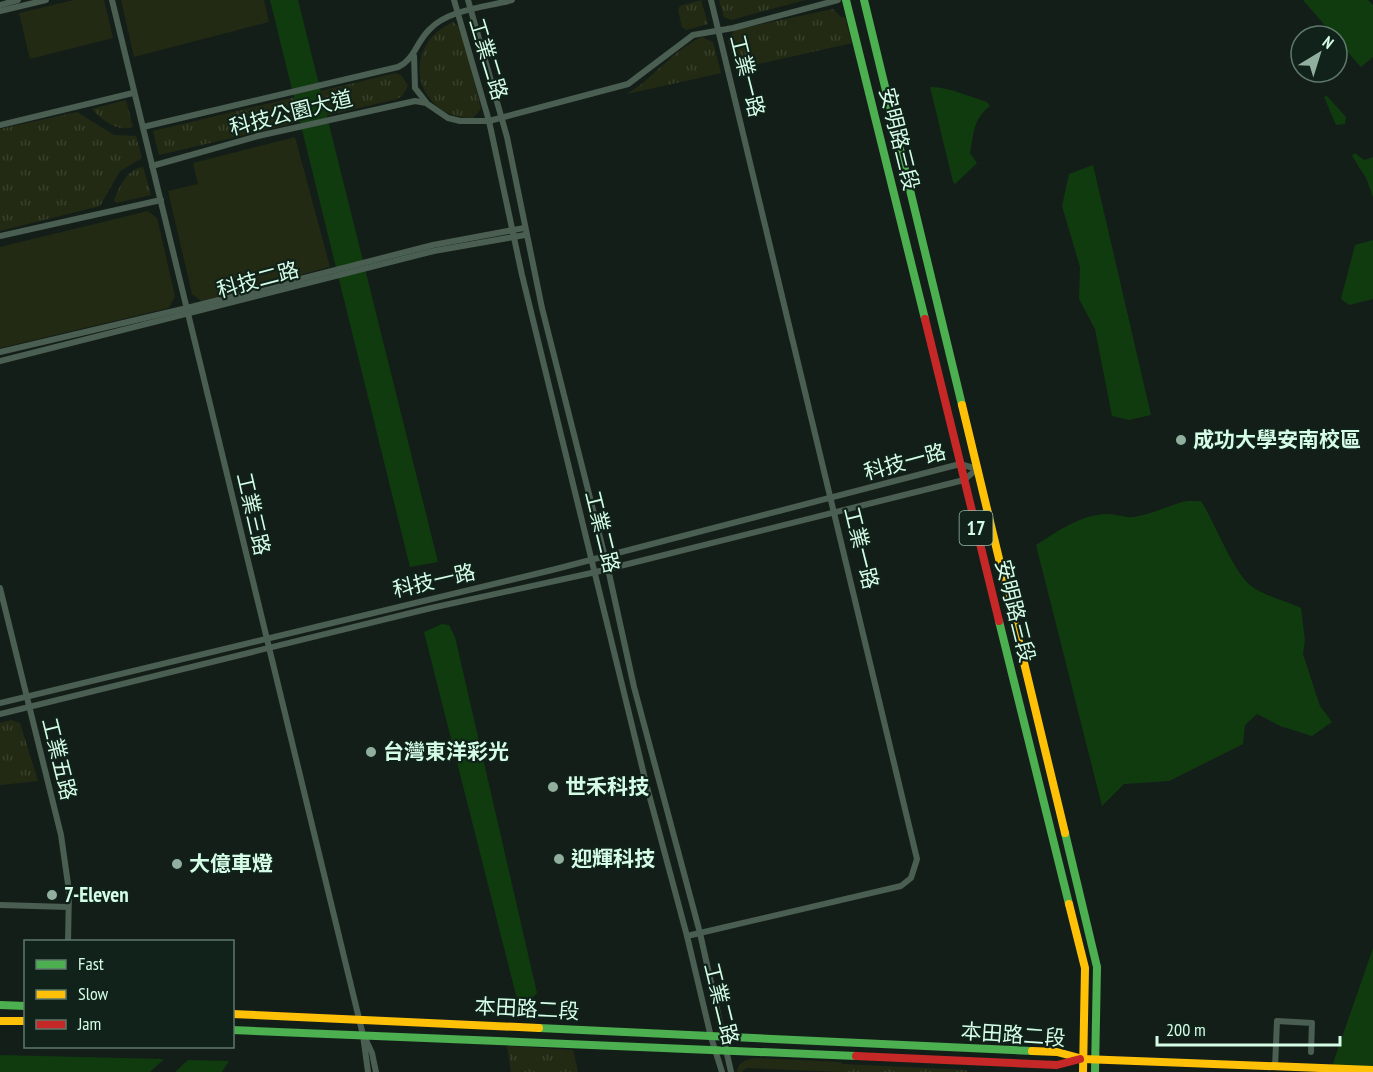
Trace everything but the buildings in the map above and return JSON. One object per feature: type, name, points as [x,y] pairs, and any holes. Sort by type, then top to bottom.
[{"type":"main road","name":"安明路三段","points":[[846,0],[1084,968],[1083,1059]]},
{"type":"main road","name":"安明路三段","points":[[864,0],[1097,967],[1096,1059]]},
{"type":"main road","points":[[0,1005],[24,1006]]},
{"type":"main road","name":"本田路二段","points":[[234,1014],[1057,1052],[1083,1059]]},
{"type":"main road","points":[[0,1021],[24,1021]]},
{"type":"main road","name":"本田路二段","points":[[234,1030],[1057,1065],[1083,1059]]},
{"type":"main road","points":[[1083,1059],[1256,1069],[1275,1067],[1373,1070]]},
{"type":"main road","name":"17","points":[[1083,1059],[1083,1072]]},
{"type":"main road","name":"17","points":[[1095,1072],[1096,1059]]},
{"type":"street","points":[[0,4],[18,0]]},
{"type":"street","points":[[0,11],[46,0]]},
{"type":"street","name":"工業三路","points":[[112,0],[264,637],[363,1035],[368,1072]]},
{"type":"street","name":"工業二路","points":[[454,0],[489,121],[512,234],[647,787],[722,1072]]},
{"type":"street","name":"工業二路","points":[[468,0],[502,118],[524,231],[608,568],[634,687],[700,933],[731,1072]]},
{"type":"street","name":"科技公園大道","points":[[143,127],[398,67],[408,62],[427,31],[435,24],[457,14],[512,0]]},
{"type":"street","name":"工業一路","points":[[687,936],[902,886],[911,878],[917,859],[916,845],[711,0]]},
{"type":"street","name":"科技公園大道","points":[[152,166],[258,136],[415,100],[426,103],[436,111],[460,122],[502,118],[628,84],[686,39],[838,0]]},
{"type":"street","name":"科技公園大道","points":[[414,53],[415,88],[436,111]]},
{"type":"street","points":[[0,125],[133,93]]},
{"type":"street","points":[[0,236],[161,200]]},
{"type":"street","name":"科技二路","points":[[0,362],[433,245],[524,231]]},
{"type":"street","name":"科技二路","points":[[0,352],[188,312]]},
{"type":"street","name":"科技一路","points":[[0,703],[264,637],[592,560],[960,464],[977,469]]},
{"type":"street","name":"科技一路","points":[[0,714],[431,608],[596,572],[836,513],[964,480],[977,469]]},
{"type":"street","name":"工業五路","points":[[0,588],[60,835],[69,891],[68,940]]},
{"type":"street","points":[[0,905],[68,907]]},
{"type":"street","points":[[1275,1067],[1277,1022],[1312,1023],[1311,1052]]},
{"type":"street","name":"工業三路","points":[[363,1035],[372,1053],[376,1072]]},
{"type":"green space","points":[[74,0],[104,0],[113,38],[30,59],[19,13]]},
{"type":"green space","points":[[121,0],[264,0],[269,22],[134,57]]},
{"type":"green space","points":[[701,0],[708,24],[686,30],[682,27],[678,10],[680,6]]},
{"type":"green space","points":[[719,0],[805,0],[731,20],[724,17]]},
{"type":"green space","points":[[833,9],[841,17],[845,17],[852,43],[736,69],[728,41],[734,30]]},
{"type":"green space","points":[[453,22],[461,29],[481,109],[473,118],[453,115],[437,106],[427,94],[421,79],[420,63],[425,47],[436,33]]},
{"type":"green space","points":[[702,37],[713,42],[721,73],[627,94],[682,49]]},
{"type":"green space","points":[[396,73],[402,76],[408,86],[402,96],[397,99],[159,155],[153,131]]},
{"type":"green space","points":[[126,100],[133,127],[116,127],[92,109]]},
{"type":"green space","points":[[77,112],[114,135],[136,136],[142,158],[120,171],[100,206],[0,231],[0,129]]},
{"type":"green space","points":[[295,137],[330,267],[201,301],[192,294],[168,191],[198,184],[193,163]]},
{"type":"green space","points":[[143,167],[151,195],[116,203],[114,200],[124,179],[132,171]]},
{"type":"green space","points":[[148,211],[157,218],[175,296],[169,308],[0,348],[0,247]]},
{"type":"green space","points":[[11,720],[20,723],[38,781],[0,785],[0,723]]},
{"type":"green space","points":[[507,1046],[573,1050],[578,1072],[511,1072]]},
{"type":"green space","points":[[755,1058],[842,1062],[841,1072],[746,1068],[742,1072],[737,1072],[743,1062]]},
{"type":"green space","points":[[842,1064],[968,1070],[967,1072],[841,1072]]},
{"type":"shaded area","points":[[270,0],[298,0],[438,562],[410,567]]},
{"type":"shaded area","points":[[1303,0],[1368,0],[1373,5],[1373,57],[1361,67],[1349,54],[1349,24],[1324,24]]},
{"type":"shaded area","points":[[930,87],[958,92],[987,102],[990,106],[977,121],[974,133],[970,153],[977,163],[955,184],[953,182]]},
{"type":"shaded area","points":[[1327,96],[1346,117],[1345,124],[1336,125],[1324,97]]},
{"type":"shaded area","points":[[1355,153],[1364,160],[1373,157],[1373,197],[1366,178],[1352,156]]},
{"type":"shaded area","points":[[1093,165],[1151,415],[1129,420],[1112,416],[1095,329],[1079,299],[1080,267],[1062,206],[1069,174]]},
{"type":"shaded area","points":[[1373,240],[1373,299],[1349,305],[1341,299],[1355,245]]},
{"type":"shaded area","points":[[1187,501],[1201,501],[1232,561],[1247,582],[1265,594],[1301,608],[1305,641],[1303,654],[1320,706],[1332,722],[1312,736],[1280,726],[1257,714],[1245,725],[1243,744],[1169,781],[1124,784],[1102,806],[1036,545],[1088,517],[1107,514],[1134,517]]},
{"type":"shaded area","points":[[442,624],[449,625],[455,637],[537,993],[529,1001],[518,1003],[424,632]]},
{"type":"shaded area","points":[[1373,948],[1373,1072],[1330,1072]]},
{"type":"shaded area","points":[[0,1055],[164,1059],[150,1072],[0,1072]]},
{"type":"shaded area","points":[[188,1060],[229,1061],[222,1072],[175,1072]]},
{"type":"traffic: fast","points":[[846,0],[925,319]]},
{"type":"traffic: fast","points":[[864,0],[962,405]]},
{"type":"traffic: fast","points":[[999,621],[1069,904]]},
{"type":"traffic: fast","points":[[1065,833],[1097,967],[1095,1072]]},
{"type":"traffic: fast","points":[[0,1005],[24,1006]]},
{"type":"traffic: fast","points":[[539,1028],[1032,1051]]},
{"type":"traffic: fast","points":[[234,1030],[856,1056]]},
{"type":"traffic: slow","points":[[962,405],[1065,833]]},
{"type":"traffic: slow","points":[[1069,904],[1085,968],[1083,1072]]},
{"type":"traffic: slow","points":[[234,1014],[539,1028]]},
{"type":"traffic: slow","points":[[0,1021],[24,1021]]},
{"type":"traffic: slow","points":[[1032,1051],[1057,1052],[1083,1059],[1373,1070]]},
{"type":"traffic: jam","points":[[925,319],[999,621]]},
{"type":"traffic: jam","points":[[856,1056],[1057,1065],[1080,1059]]},
{"type":"place","name":"成功大學安南校區","points":[[1181,440]]},
{"type":"place","name":"台灣東洋彩光","points":[[371,752]]},
{"type":"place","name":"世禾科技","points":[[553,787]]},
{"type":"place","name":"迎輝科技","points":[[559,859]]},
{"type":"place","name":"大億車燈","points":[[177,864]]},
{"type":"place","name":"7-Eleven","points":[[52,895]]}]
